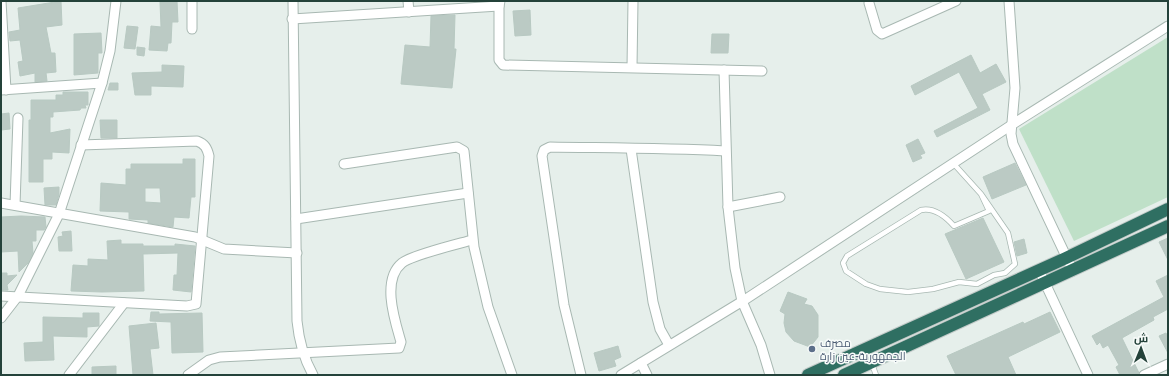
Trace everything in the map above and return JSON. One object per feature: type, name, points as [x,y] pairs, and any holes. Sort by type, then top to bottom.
[{"type":"highway","points":[[808,375],[1066,258],[1168,209]]},
{"type":"highway","points":[[844,375],[1168,226]]},
{"type":"street","points":[[1,1],[4,90],[102,83]]},
{"type":"street","points":[[1,318],[18,296],[59,214],[102,83],[110,51],[116,1]]},
{"type":"street","points":[[192,1],[192,29]]},
{"type":"street","points":[[293,1],[292,19],[297,321],[298,339],[302,352],[313,375]]},
{"type":"street","points":[[408,1],[409,12]]},
{"type":"street","points":[[632,67],[633,1]]},
{"type":"street","points":[[869,4],[877,30],[882,34],[956,1]]},
{"type":"street","points":[[1010,1],[1014,66],[1013,144],[1073,271]]},
{"type":"street","points":[[292,19],[409,12],[500,3],[499,60],[503,64],[762,71]]},
{"type":"street","points":[[621,375],[742,301],[953,162],[1168,26]]},
{"type":"street","points":[[724,70],[725,151],[728,207],[735,268],[742,301],[761,345],[770,375]]},
{"type":"street","points":[[15,205],[18,118]]},
{"type":"street","points":[[1,296],[187,306],[196,304],[209,156],[208,149],[204,144],[197,141],[81,145]]},
{"type":"street","points":[[581,375],[564,305],[543,153],[544,150],[550,147],[631,149],[672,148],[725,151]]},
{"type":"street","points":[[344,164],[461,148],[465,155],[472,240],[488,306],[512,375]]},
{"type":"street","points":[[631,149],[653,302],[660,329],[669,345]]},
{"type":"street","points":[[296,219],[468,192]]},
{"type":"street","points":[[728,207],[780,197]]},
{"type":"street","points":[[1,203],[202,239],[224,249],[296,253]]},
{"type":"street","points":[[188,375],[209,360],[220,357],[399,348],[401,342],[391,300],[395,275],[399,266],[410,259],[472,240]]},
{"type":"street","points":[[1039,270],[1088,375]]},
{"type":"street","points":[[69,375],[124,303]]},
{"type":"street","points":[[641,363],[647,375]]},
{"type":"street","points":[[1144,375],[1168,364]]},
{"type":"lane","points":[[953,162],[981,194],[1008,233],[1015,264],[1010,270],[994,275],[977,284],[959,282],[933,289],[908,292],[880,289],[866,284],[846,271],[843,263],[847,256],[919,210],[926,209],[943,214],[954,226],[989,212],[981,194]]},
{"type":"lane","points":[[871,363],[876,375]]},
{"type":"green space","points":[[1168,37],[1168,197],[1074,241],[1019,129]]},
{"type":"building","points":[[61,1],[62,25],[46,27],[51,53],[55,53],[56,72],[46,73],[47,81],[35,82],[35,73],[20,76],[18,62],[23,61],[20,40],[10,41],[9,32],[20,30],[18,8]]},
{"type":"building","points":[[177,1],[178,22],[172,22],[171,43],[168,43],[167,51],[149,50],[151,26],[161,27],[160,2]]},
{"type":"building","points":[[530,10],[531,35],[515,36],[513,11]]},
{"type":"building","points":[[455,15],[454,49],[456,49],[452,88],[401,84],[405,45],[430,47],[431,16]]},
{"type":"building","points":[[127,26],[138,27],[135,49],[124,48]]},
{"type":"building","points":[[101,33],[102,53],[98,53],[98,73],[74,75],[74,34]]},
{"type":"building","points":[[712,34],[729,34],[728,53],[711,53]]},
{"type":"building","points":[[137,47],[145,48],[144,56],[137,55]]},
{"type":"building","points":[[971,55],[980,73],[996,64],[1006,82],[982,94],[990,110],[937,137],[934,131],[978,108],[959,72],[915,95],[911,86]]},
{"type":"building","points":[[162,65],[184,66],[183,87],[151,86],[151,95],[135,95],[132,73],[162,72]]},
{"type":"building","points":[[110,83],[118,83],[118,90],[108,90]]},
{"type":"building","points":[[63,92],[88,92],[88,105],[85,105],[86,108],[81,108],[80,110],[53,112],[53,117],[50,117],[50,133],[70,129],[69,153],[52,152],[52,159],[43,159],[43,182],[29,182],[29,120],[31,120],[31,100],[56,100],[56,95],[63,95]]},
{"type":"building","points":[[9,113],[10,129],[1,130],[1,114]]},
{"type":"building","points":[[100,120],[117,120],[117,138],[101,138]]},
{"type":"building","points":[[918,139],[925,153],[920,155],[922,158],[913,162],[906,145]]},
{"type":"building","points":[[183,159],[195,159],[195,197],[191,197],[189,218],[174,217],[173,227],[148,223],[148,220],[129,219],[129,212],[100,211],[101,183],[126,185],[126,169],[131,169],[131,164],[183,164]],"holes":[[[145,188],[160,188],[161,203],[145,202]]]},
{"type":"building","points":[[1015,163],[1026,185],[992,199],[983,177]]},
{"type":"building","points":[[59,187],[56,205],[45,205],[44,188]]},
{"type":"building","points":[[1,217],[45,217],[46,227],[44,230],[36,230],[36,241],[32,241],[33,253],[28,263],[19,272],[18,251],[1,252]]},
{"type":"building","points":[[983,218],[1004,262],[966,279],[945,234]]},
{"type":"building","points":[[71,231],[72,251],[59,251],[58,237],[63,236],[62,232]]},
{"type":"building","points":[[1168,238],[1168,260],[1159,242]]},
{"type":"building","points":[[1024,239],[1027,253],[1017,256],[1014,242]]},
{"type":"building","points":[[121,240],[121,244],[143,244],[143,246],[175,246],[175,244],[195,246],[191,292],[173,290],[174,275],[177,275],[178,253],[143,254],[144,291],[71,291],[73,265],[88,266],[88,259],[108,260],[107,241]]},
{"type":"building","points":[[1,273],[7,273],[7,276],[17,275],[7,285],[8,290],[1,290]]},
{"type":"building","points":[[1168,275],[1168,309],[1153,317],[1154,320],[1122,338],[1139,373],[1134,375],[1120,375],[1116,367],[1119,365],[1108,345],[1103,348],[1100,342],[1097,345],[1092,336],[1164,297],[1156,281]]},
{"type":"building","points":[[788,292],[807,299],[804,304],[812,306],[818,315],[818,337],[810,347],[794,341],[786,332],[784,323],[785,314],[780,311]]},
{"type":"building","points":[[151,312],[159,312],[159,314],[202,313],[203,352],[172,353],[171,322],[150,321]]},
{"type":"building","points":[[1050,312],[1060,332],[1008,357],[1016,375],[956,375],[947,356],[1023,322],[1024,324]]},
{"type":"building","points":[[83,313],[99,313],[99,326],[87,327],[87,337],[53,336],[54,360],[25,361],[24,343],[43,342],[43,317],[83,318]]},
{"type":"building","points":[[156,323],[159,348],[150,349],[153,375],[133,375],[129,326]]},
{"type":"building","points":[[1166,333],[1168,338],[1168,353],[1159,336]]},
{"type":"building","points":[[618,346],[621,357],[614,360],[616,366],[599,371],[594,353]]},
{"type":"building","points":[[116,366],[116,375],[92,375],[92,367]]},
{"type":"place","name":"مصرف الجمهورية-عين زارة","points":[[812,349]]}]
